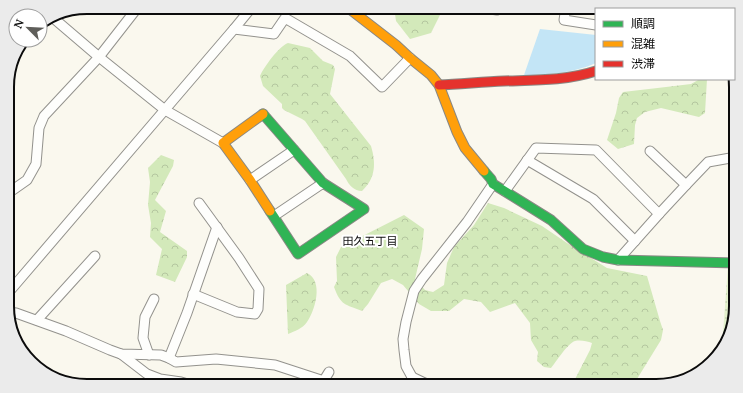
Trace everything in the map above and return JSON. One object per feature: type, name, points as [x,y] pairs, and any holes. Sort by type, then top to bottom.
[{"type":"street","points":[[14,189],[27,180],[36,164],[39,128],[44,116],[99,57],[133,14]]},
{"type":"street","points":[[14,286],[246,14]]},
{"type":"street","points":[[356,14],[431,75],[439,85],[460,138],[494,184],[551,220],[583,249],[603,257],[618,260],[729,263]]},
{"type":"street","points":[[565,14],[564,20],[595,25]]},
{"type":"street","points":[[234,29],[274,34],[285,18],[350,56],[382,87],[410,58]]},
{"type":"street","points":[[57,21],[165,110],[223,143],[250,180],[298,254],[364,209],[323,183],[263,114],[223,143]]},
{"type":"street","points":[[439,85],[513,81],[546,81],[571,78],[595,71]]},
{"type":"street","points":[[505,191],[536,148],[596,150],[659,214]]},
{"type":"street","points":[[250,180],[294,150]]},
{"type":"street","points":[[650,151],[686,185]]},
{"type":"street","points":[[618,260],[708,162],[729,158]]},
{"type":"street","points":[[527,160],[593,199],[635,240]]},
{"type":"street","points":[[274,216],[323,183]]},
{"type":"street","points":[[410,379],[406,366],[403,340],[414,291],[494,184]]},
{"type":"street","points":[[193,294],[237,312],[255,314],[258,309],[259,290],[239,258],[199,203]]},
{"type":"street","points":[[169,358],[217,227]]},
{"type":"street","points":[[37,320],[95,256]]},
{"type":"street","points":[[149,355],[143,338],[146,317],[154,298]]},
{"type":"street","points":[[15,313],[66,331],[121,354],[147,374],[160,379]]},
{"type":"street","points":[[121,354],[161,355],[176,362],[216,359],[275,365],[310,379]]},
{"type":"street","points":[[325,379],[329,372]]},
{"type":"green space","points":[[395,14],[440,14],[431,33],[410,39],[396,21]]},
{"type":"green space","points":[[288,43],[310,48],[323,61],[333,65],[335,69],[330,94],[371,146],[373,152],[374,170],[370,181],[362,191],[354,189],[350,185],[305,121],[284,110],[282,108],[282,104],[263,86],[260,76],[262,72],[276,52]]},
{"type":"green space","points":[[698,80],[707,80],[705,113],[699,117],[661,108],[645,112],[637,118],[634,144],[618,149],[607,140],[616,113],[619,98],[623,92],[691,84]]},
{"type":"green space","points":[[161,155],[174,160],[173,166],[155,200],[166,211],[160,232],[187,251],[187,257],[175,282],[156,275],[162,249],[150,237],[151,223],[148,205],[150,182],[148,168]]},
{"type":"green space","points":[[488,203],[504,208],[542,226],[607,268],[647,276],[663,330],[661,340],[637,379],[575,379],[590,350],[592,343],[588,342],[572,342],[551,368],[544,367],[537,361],[538,352],[531,340],[530,323],[515,303],[490,312],[481,302],[464,299],[449,311],[431,311],[419,304],[403,285],[392,279],[381,283],[362,311],[344,304],[339,298],[334,287],[337,281],[336,257],[341,247],[404,215],[424,229],[422,249],[415,279],[425,290],[433,292],[444,285],[447,263],[454,247],[474,225]]},
{"type":"green space","points":[[728,266],[729,311],[728,320],[723,333]]},
{"type":"green space","points":[[307,273],[312,277],[317,289],[313,311],[303,326],[288,334],[286,285]]},
{"type":"water","points":[[540,29],[595,35],[595,63],[561,73],[524,75]]},
{"type":"traffic: fast","points":[[263,114],[323,183],[364,209],[298,254],[270,211]]},
{"type":"traffic: fast","points":[[484,171],[491,179],[493,184],[551,220],[583,249],[603,257],[618,260],[729,263]]},
{"type":"traffic: slow","points":[[356,14],[431,75],[439,85],[457,132],[465,148],[484,171]]},
{"type":"traffic: slow","points":[[263,114],[223,143],[270,211]]},
{"type":"traffic: jam","points":[[439,85],[573,77],[595,71]]},
{"type":"district","name":"田久五丁目","points":[[370,241]]}]
